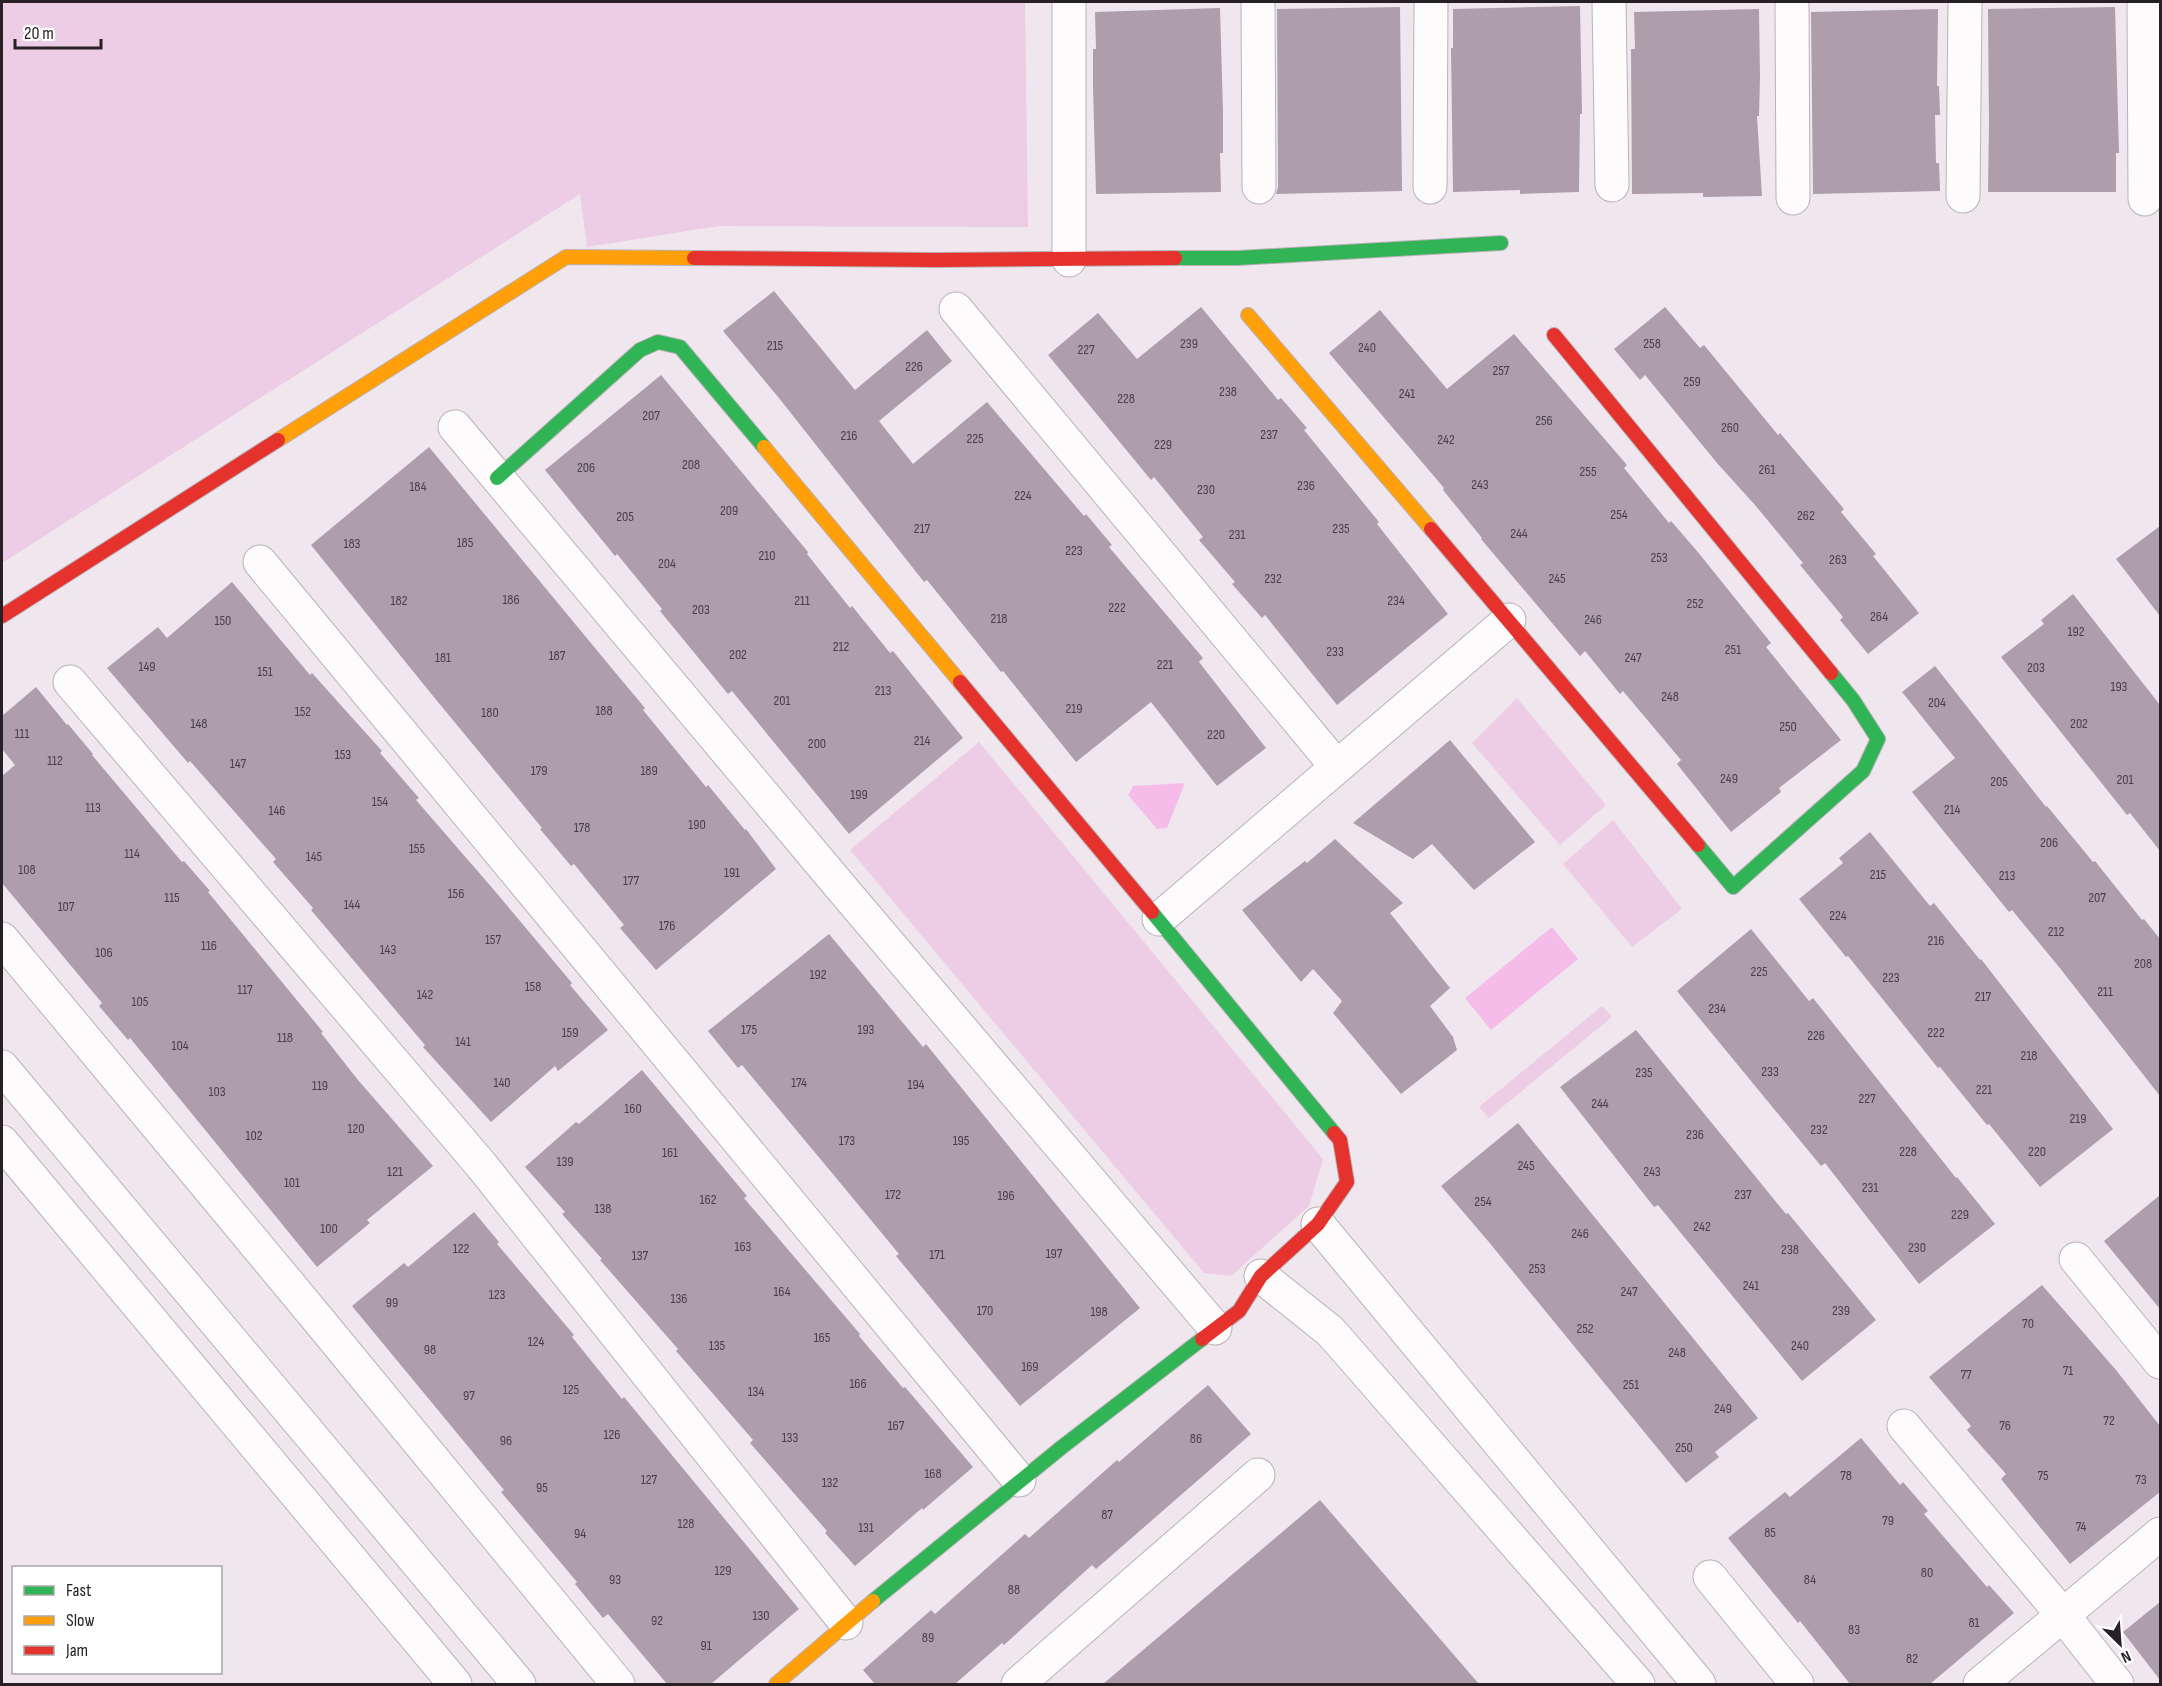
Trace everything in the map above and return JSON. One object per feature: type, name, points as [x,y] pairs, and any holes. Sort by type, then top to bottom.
[{"type":"street","points":[[1069,2],[1069,260]]},
{"type":"street","points":[[1258,2],[1259,188]]},
{"type":"street","points":[[1430,188],[1431,2]]},
{"type":"street","points":[[1609,2],[1612,185]]},
{"type":"street","points":[[1792,2],[1793,198]]},
{"type":"street","points":[[1963,196],[1965,2]]},
{"type":"street","points":[[2144,2],[2145,199]]},
{"type":"street","points":[[2,616],[566,257],[1069,260],[1238,258],[1501,243]]},
{"type":"street","points":[[956,309],[1337,767]]},
{"type":"street","points":[[1248,315],[1509,620],[1733,887],[1863,771],[1878,739],[1853,700],[1554,335]]},
{"type":"street","points":[[497,478],[640,350],[658,342],[680,347],[1159,919],[1195,966],[1340,1140],[1347,1182],[1318,1224],[1261,1276],[1239,1311],[1019,1480],[776,1684]]},
{"type":"street","points":[[455,427],[1215,1328]]},
{"type":"street","points":[[260,562],[1019,1480]]},
{"type":"street","points":[[1159,919],[1509,620]]},
{"type":"street","points":[[70,682],[482,1166],[846,1623]]},
{"type":"street","points":[[2,939],[618,1684]]},
{"type":"street","points":[[2,1067],[519,1684]]},
{"type":"street","points":[[2,1142],[455,1684]]},
{"type":"street","points":[[1318,1224],[1699,1684]]},
{"type":"street","points":[[2076,1259],[2160,1362]]},
{"type":"street","points":[[1261,1276],[1330,1331],[1638,1684]]},
{"type":"street","points":[[1904,1426],[2062,1614],[2117,1684]]},
{"type":"street","points":[[1018,1684],[1258,1475]]},
{"type":"street","points":[[309,1510],[348,1480]]},
{"type":"street","points":[[1980,1684],[2160,1534]]},
{"type":"street","points":[[1710,1577],[1797,1684]]},
{"type":"shaded area","points":[[2,2],[1025,2],[1028,227],[719,226],[587,247],[580,194],[2,563]]},
{"type":"shaded area","points":[[1517,698],[1606,805],[1560,845],[1472,743]]},
{"type":"shaded area","points":[[979,742],[1323,1159],[1309,1206],[1231,1276],[1204,1273],[850,850]]},
{"type":"shaded area","points":[[1185,783],[1167,828],[1157,829],[1128,795],[1133,786]]},
{"type":"shaded area","points":[[1613,820],[1682,909],[1632,947],[1563,864]]},
{"type":"shaded area","points":[[1552,927],[1578,959],[1491,1030],[1465,998]]},
{"type":"shaded area","points":[[1602,1006],[1612,1017],[1489,1118],[1479,1107]]},
{"type":"building","points":[[1580,6],[1582,114],[1580,114],[1579,192],[1520,194],[1520,190],[1453,192],[1451,48],[1453,48],[1453,9]]},
{"type":"building","points":[[1400,7],[1402,191],[1276,194],[1278,187],[1277,9]]},
{"type":"building","points":[[2115,7],[2119,153],[2116,153],[2116,192],[1988,192],[1988,9]]},
{"type":"building","points":[[1220,8],[1223,113],[1223,153],[1220,153],[1221,192],[1096,194],[1093,87],[1093,49],[1096,49],[1095,12]]},
{"type":"building","points":[[1759,9],[1760,77],[1759,116],[1757,116],[1762,196],[1703,197],[1703,193],[1632,194],[1631,49],[1635,49],[1634,12]]},
{"type":"building","points":[[1938,9],[1937,86],[1939,86],[1940,115],[1935,115],[1936,163],[1939,163],[1940,191],[1813,194],[1811,12]]},
{"type":"building","points":[[774,291],[855,390],[927,330],[952,361],[879,421],[913,464],[987,402],[1084,516],[1086,514],[1112,545],[1109,547],[1203,658],[1199,662],[1266,748],[1217,786],[1151,702],[1076,762],[927,580],[924,582],[779,398],[723,331]]},
{"type":"building","points":[[1201,307],[1278,400],[1281,398],[1307,428],[1304,430],[1379,522],[1377,524],[1448,614],[1337,705],[1265,615],[1262,618],[1232,584],[1235,582],[1199,540],[1203,537],[1154,477],[1151,480],[1048,355],[1098,313],[1137,359]]},
{"type":"building","points":[[1665,307],[1700,348],[1704,345],[1778,435],[1780,433],[1844,509],[1841,512],[1876,554],[1873,556],[1919,613],[1868,654],[1840,620],[1843,617],[1800,565],[1803,563],[1755,505],[1717,463],[1645,375],[1640,380],[1614,349]]},
{"type":"building","points":[[1380,310],[1447,389],[1514,334],[1627,465],[1624,468],[1669,523],[1671,521],[1697,551],[1771,643],[1766,647],[1841,740],[1779,788],[1781,792],[1731,832],[1677,764],[1681,760],[1623,691],[1620,694],[1585,651],[1580,656],[1481,539],[1443,490],[1444,488],[1329,353]]},
{"type":"building","points":[[661,375],[808,552],[807,554],[850,608],[852,606],[890,653],[893,651],[963,738],[849,834],[732,691],[728,694],[660,611],[662,609],[617,554],[615,556],[545,470]]},
{"type":"building","points":[[429,447],[645,708],[643,710],[706,787],[708,785],[746,829],[776,869],[656,970],[620,928],[624,925],[574,864],[571,866],[540,829],[542,828],[311,545]]},
{"type":"building","points":[[2160,526],[2160,616],[2116,559]]},
{"type":"building","points":[[232,582],[310,675],[312,673],[382,751],[380,753],[419,798],[416,800],[572,983],[570,985],[608,1030],[558,1071],[555,1066],[491,1122],[423,1047],[425,1045],[311,910],[313,908],[273,862],[276,859],[190,761],[188,763],[107,668],[158,627],[167,638]]},
{"type":"building","points":[[2073,594],[2160,705],[2160,851],[2130,813],[2127,815],[2001,657],[2044,624],[2041,620]]},
{"type":"building","points":[[1935,666],[2046,807],[2160,939],[2160,1096],[2059,967],[2012,910],[2009,912],[1912,792],[1955,758],[1902,692]]},
{"type":"building","points":[[36,687],[182,862],[184,861],[210,891],[208,892],[323,1032],[321,1033],[358,1080],[433,1166],[367,1220],[370,1223],[317,1267],[130,1038],[128,1040],[99,1006],[102,1003],[2,883],[2,776],[15,765],[2,749],[2,716]]},
{"type":"building","points":[[1450,740],[1535,842],[1474,890],[1432,844],[1413,859],[1353,823]]},
{"type":"building","points":[[1870,832],[1930,906],[1934,903],[1981,959],[2113,1129],[2040,1187],[1989,1124],[1987,1125],[1940,1067],[1938,1068],[1799,899],[1843,863],[1839,858]]},
{"type":"building","points":[[1335,839],[1403,903],[1390,913],[1450,988],[1430,1006],[1453,1037],[1457,1050],[1401,1094],[1333,1013],[1342,1001],[1313,969],[1301,982],[1242,910],[1305,861],[1307,863]]},
{"type":"building","points":[[1751,929],[1809,1001],[1813,998],[1995,1224],[1919,1284],[1825,1163],[1821,1166],[1677,991]]},
{"type":"building","points":[[829,934],[923,1047],[926,1044],[1140,1308],[1020,1406],[896,1256],[899,1254],[837,1179],[742,1065],[738,1068],[708,1031]]},
{"type":"building","points":[[1636,1030],[1876,1320],[1802,1381],[1658,1205],[1654,1207],[1560,1087]]},
{"type":"building","points":[[642,1070],[747,1196],[744,1198],[860,1334],[859,1336],[973,1467],[855,1566],[750,1443],[753,1440],[600,1260],[602,1259],[562,1214],[565,1212],[525,1167],[576,1122],[579,1124]]},
{"type":"building","points":[[1518,1123],[1758,1418],[1715,1452],[1719,1457],[1686,1483],[1441,1186]]},
{"type":"building","points":[[2160,1195],[2160,1309],[2104,1241]]},
{"type":"building","points":[[474,1212],[499,1242],[497,1244],[574,1335],[572,1337],[622,1399],[624,1397],[799,1609],[711,1684],[667,1684],[608,1614],[603,1618],[575,1584],[577,1582],[501,1492],[504,1490],[352,1306],[404,1263],[408,1267]]},
{"type":"building","points":[[2042,1285],[2116,1370],[2160,1426],[2160,1492],[2070,1564],[2001,1479],[2006,1474],[1967,1430],[1971,1426],[1929,1377]]},
{"type":"building","points":[[1208,1385],[1251,1434],[1096,1569],[1092,1565],[1004,1645],[1002,1643],[955,1684],[875,1684],[863,1670],[931,1610],[935,1614],[1025,1534],[1029,1538],[1117,1460],[1119,1462]]},
{"type":"building","points":[[1861,1438],[1900,1485],[1903,1482],[1928,1511],[1924,1514],[1987,1587],[1989,1585],[2014,1613],[1930,1684],[1850,1684],[1800,1621],[1798,1623],[1728,1538],[1785,1492],[1790,1497]]},
{"type":"building","points":[[1320,1500],[1479,1684],[1103,1684]]},
{"type":"building","points":[[2160,1602],[2160,1680],[2123,1632]]},
{"type":"traffic: fast","points":[[1175,258],[1238,258],[1501,243]]},
{"type":"traffic: fast","points":[[497,478],[640,350],[658,342],[680,347],[764,447]]},
{"type":"traffic: fast","points":[[1698,845],[1733,887],[1863,771],[1878,739],[1853,700],[1831,673]]},
{"type":"traffic: fast","points":[[1152,912],[1334,1133]]},
{"type":"traffic: fast","points":[[873,1601],[1062,1447],[1202,1339]]},
{"type":"traffic: slow","points":[[278,440],[566,257],[694,258]]},
{"type":"traffic: slow","points":[[1248,315],[1431,529]]},
{"type":"traffic: slow","points":[[764,447],[960,682]]},
{"type":"traffic: slow","points":[[776,1684],[873,1601]]},
{"type":"traffic: jam","points":[[694,258],[936,260],[1175,258]]},
{"type":"traffic: jam","points":[[1554,335],[1831,673]]},
{"type":"traffic: jam","points":[[2,616],[278,440]]},
{"type":"traffic: jam","points":[[1431,529],[1698,845]]},
{"type":"traffic: jam","points":[[960,682],[1152,912]]},
{"type":"traffic: jam","points":[[1202,1339],[1239,1311],[1261,1276],[1318,1224],[1347,1182],[1340,1140],[1334,1133]]}]
